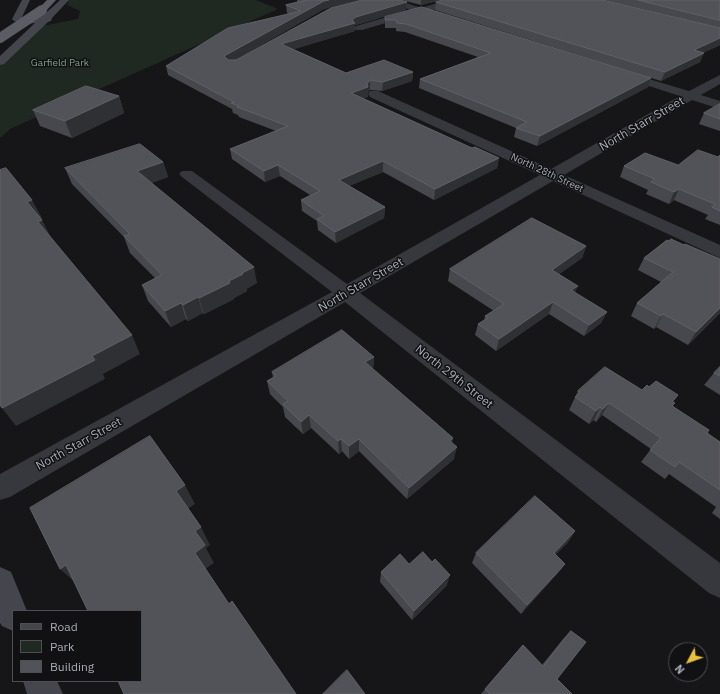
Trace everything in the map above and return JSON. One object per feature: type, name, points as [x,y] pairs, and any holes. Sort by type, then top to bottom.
[{"type":"highway","points":[[0,37],[44,15]]},
{"type":"main road","points":[[0,37],[21,0]]},
{"type":"main road","points":[[26,0],[17,20],[26,21],[61,7]]},
{"type":"main road","points":[[0,62],[44,15]]},
{"type":"main road","points":[[0,582],[12,612]]},
{"type":"main road","points":[[40,682],[45,694]]},
{"type":"street","points":[[388,0],[456,21]]},
{"type":"street","points":[[359,28],[457,0]]},
{"type":"street","points":[[609,70],[720,105]]},
{"type":"street","name":"North Starr Street","points":[[0,488],[346,293],[720,79]]},
{"type":"street","name":"North 28th Street","points":[[374,94],[720,252]]},
{"type":"street","name":"North 29th Street","points":[[187,174],[346,293],[720,582]]},
{"type":"green space","name":"Garfield Park","points":[[69,0],[256,0],[278,9],[10,129],[0,138],[0,64],[42,26],[78,19],[80,11],[67,5]]},
{"type":"building","points":[[307,0],[329,0],[324,1],[224,56],[228,60],[236,60],[331,8],[362,0],[400,0],[407,2],[356,17],[352,20],[355,23],[281,44],[346,73],[384,60],[413,72],[383,82],[370,80],[367,84],[368,87],[351,93],[472,148],[475,147],[499,158],[435,189],[383,161],[339,180],[385,207],[335,232],[317,219],[324,216],[301,200],[320,191],[278,165],[264,171],[230,149],[288,126],[237,107],[239,106],[231,103],[234,102],[166,66],[228,28],[301,11],[286,5]]},
{"type":"building","points":[[443,0],[603,0],[720,28],[720,38],[694,50],[704,53],[665,72],[436,2]]},
{"type":"building","points":[[638,0],[720,0],[720,20]]},
{"type":"building","points":[[422,7],[651,78],[540,136],[516,128],[527,122],[420,79],[491,53],[406,24],[397,23],[396,20],[385,20],[385,17]]},
{"type":"building","points":[[86,86],[119,96],[65,121],[33,110]]},
{"type":"building","points":[[720,104],[720,119],[704,113]]},
{"type":"building","points":[[140,144],[163,162],[137,171],[254,267],[229,281],[230,283],[183,305],[181,303],[165,311],[142,285],[162,275],[124,236],[130,234],[65,168]]},
{"type":"building","points":[[698,150],[718,157],[720,155],[720,211],[712,207],[715,204],[679,189],[674,192],[651,182],[655,179],[624,166],[645,153],[678,165]]},
{"type":"building","points":[[6,168],[32,200],[27,202],[42,220],[38,222],[132,335],[92,356],[95,360],[2,408],[0,405],[0,170]]},
{"type":"building","points":[[532,218],[586,246],[552,270],[578,286],[571,290],[607,312],[589,325],[553,302],[499,339],[478,324],[488,318],[485,316],[504,304],[450,269]]},
{"type":"building","points":[[671,239],[720,259],[720,308],[696,332],[663,314],[661,316],[637,303],[673,272],[644,258],[667,240],[669,241]]},
{"type":"building","points":[[342,330],[374,357],[365,362],[453,438],[450,441],[457,447],[409,488],[359,439],[349,446],[341,439],[338,441],[309,415],[301,422],[283,404],[288,401],[267,381],[276,376],[272,372]]},
{"type":"building","points":[[605,367],[642,390],[647,385],[649,387],[656,381],[678,395],[672,402],[675,403],[672,406],[709,430],[707,433],[720,442],[720,490],[679,462],[675,467],[650,450],[661,438],[609,403],[603,409],[600,407],[596,411],[575,397],[580,392],[578,391]]},
{"type":"building","points":[[720,367],[720,376],[714,373]]},
{"type":"building","points":[[150,436],[185,485],[176,491],[201,527],[195,531],[205,545],[195,553],[229,604],[232,601],[296,694],[124,694],[118,682],[142,682],[142,610],[88,610],[66,565],[60,569],[30,508]]},
{"type":"building","points":[[535,496],[575,531],[554,553],[565,564],[527,605],[476,553]]},
{"type":"building","points":[[423,552],[432,562],[435,559],[450,575],[414,611],[381,572],[400,554],[409,564]]},
{"type":"building","points":[[571,631],[586,642],[557,679],[572,694],[490,694],[485,689],[523,645],[543,666]]},
{"type":"building","points":[[347,670],[365,694],[323,694]]}]
